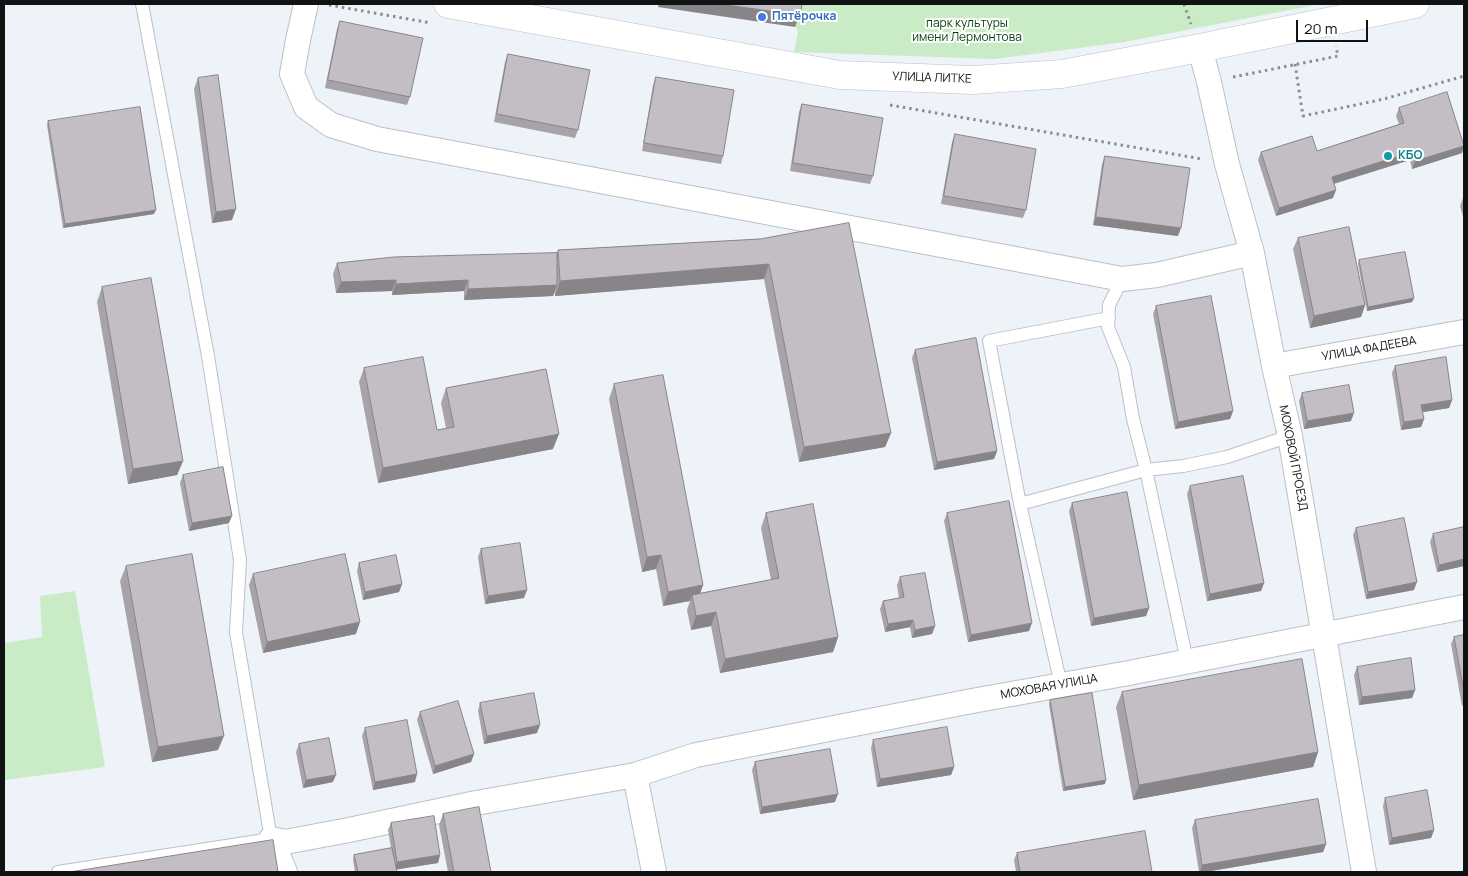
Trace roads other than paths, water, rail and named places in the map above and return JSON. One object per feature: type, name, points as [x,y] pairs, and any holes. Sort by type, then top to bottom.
[{"type":"main road","name":"УЛИЦА ЛИТКЕ","points":[[448,4],[840,75],[973,80],[1052,74],[1200,48],[1416,4]]},
{"type":"street","points":[[306,4],[292,74],[306,107],[331,125],[377,140],[1122,279],[1157,275],[1252,253]]},
{"type":"street","name":"МОХОВОЙ ПРОЕЗД","points":[[1200,48],[1227,164],[1252,253],[1290,436],[1364,872]]},
{"type":"street","name":"УЛИЦА ФАДЕЕВА","points":[[1274,366],[1464,332]]},
{"type":"street","name":"МОХОВАЯ УЛИЦА","points":[[270,839],[285,842],[476,803],[635,775],[696,755],[1464,607]]},
{"type":"street","points":[[635,775],[654,872]]},
{"type":"street","points":[[270,839],[284,872]]},
{"type":"lane","points":[[58,872],[270,839],[236,632],[240,560],[208,356],[142,4]]},
{"type":"lane","points":[[1122,279],[1109,305],[1108,327],[1124,367],[1133,420],[1146,470],[1187,661]]},
{"type":"lane","points":[[1061,685],[1020,504],[989,341],[1108,318]]},
{"type":"lane","points":[[1020,504],[1146,470],[1183,466],[1227,457],[1290,436]]},
{"type":"place","name":"Пятёрочка","points":[[762,17]]},
{"type":"place","name":"КБО","points":[[1388,156]]},
{"type":"park label","name":"парк культуры имени Лермонтова","points":[[967,31]]}]
